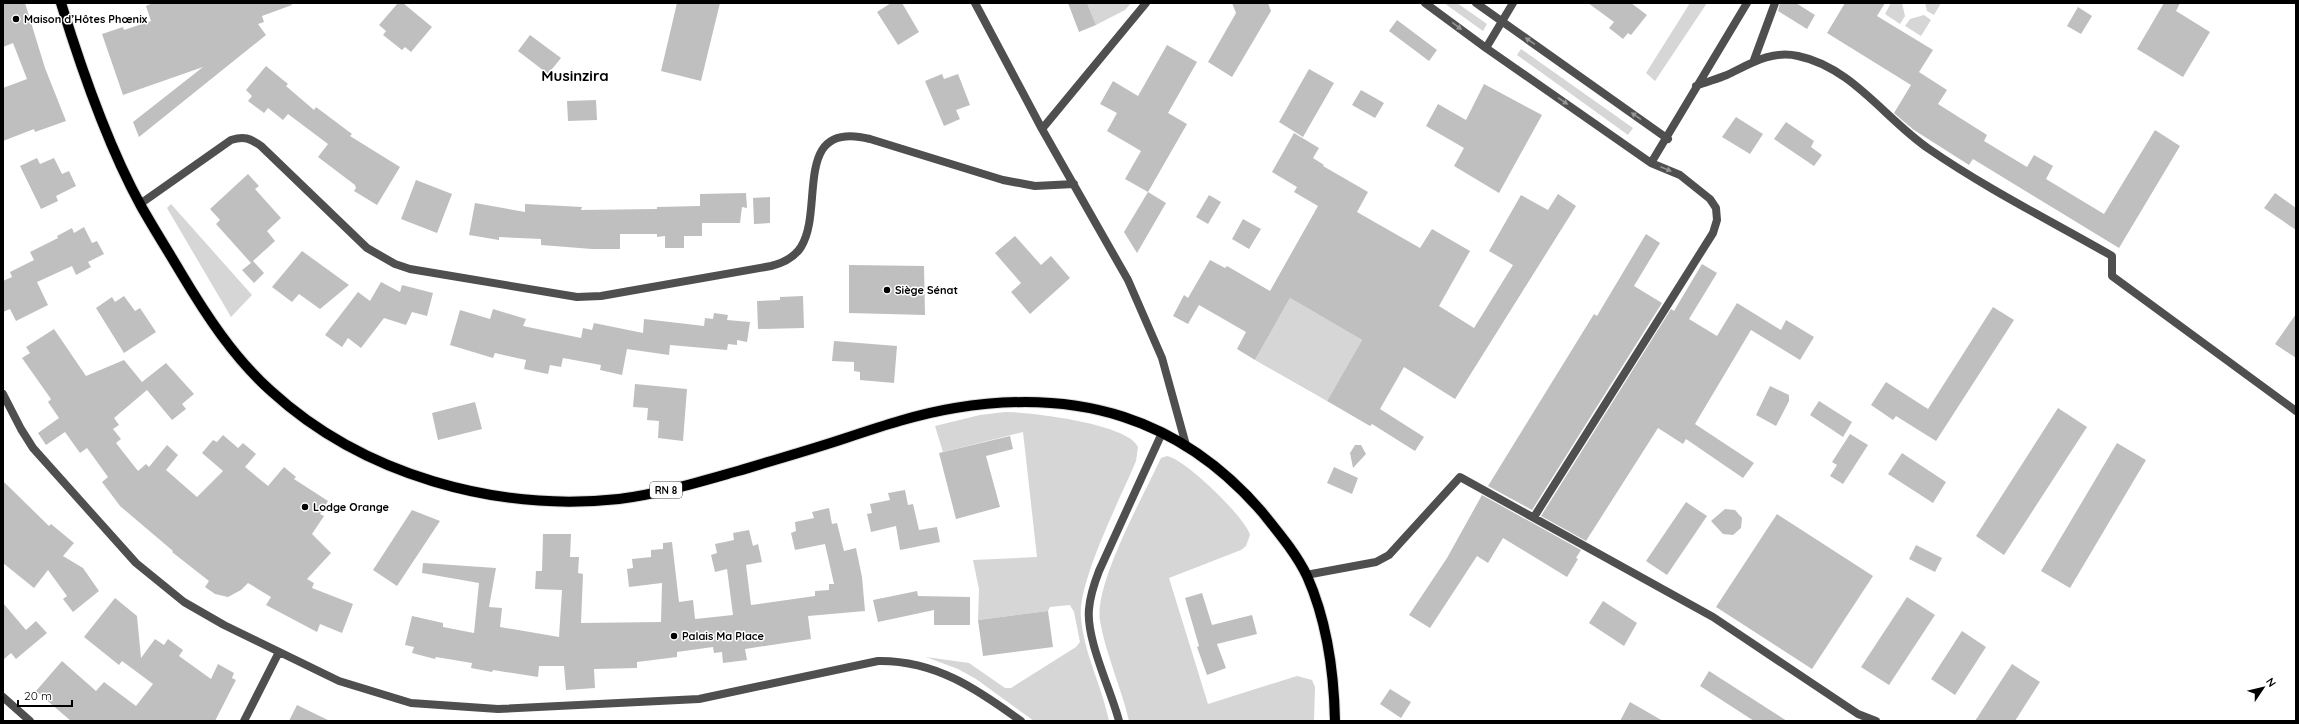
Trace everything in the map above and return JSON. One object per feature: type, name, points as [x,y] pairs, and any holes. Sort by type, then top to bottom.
[{"type":"main road","name":"RN 8","points":[[61,3],[72,37],[118,159],[140,204],[216,327],[267,387],[293,410],[322,431],[398,470],[441,484],[481,493],[557,501],[619,499],[685,487],[811,450],[906,418],[949,409],[1010,401],[1041,401],[1085,408],[1129,419],[1186,445],[1222,472],[1249,498],[1288,545],[1306,575],[1328,647],[1334,687],[1335,721]]},
{"type":"street","points":[[975,3],[1042,129],[1128,280],[1162,358],[1186,445]]},
{"type":"street","points":[[1042,129],[1146,3]]},
{"type":"street","points":[[1425,3],[1486,48],[1651,163],[1680,175],[1710,199],[1716,208],[1717,220],[1713,233],[1534,517]]},
{"type":"street","points":[[1476,3],[1668,139]]},
{"type":"street","points":[[1486,48],[1512,3]]},
{"type":"street","points":[[1651,163],[1668,139],[1696,86],[1747,3]]},
{"type":"street","points":[[1754,60],[1774,3]]},
{"type":"street","points":[[1696,86],[1726,75],[1754,60],[1774,55],[1797,55],[1821,62],[1844,77],[1897,125],[1928,149],[2112,256],[2112,276],[2296,411]]},
{"type":"street","points":[[140,204],[231,140],[241,137],[252,139],[367,248],[395,264],[410,269],[546,292],[577,296],[602,296],[771,266],[788,260],[800,247],[809,227],[816,161],[826,145],[833,140],[844,137],[856,135],[1003,180],[1035,186],[1074,184]]},
{"type":"street","points":[[3,394],[21,429],[33,448],[136,563],[160,585],[184,602],[279,652],[339,681],[411,703],[498,709],[699,699],[878,661],[896,661],[924,665],[971,686],[1020,721]]},
{"type":"street","points":[[1119,721],[1091,630],[1088,611],[1091,593],[1162,433]]},
{"type":"street","points":[[1306,575],[1376,562],[1389,555],[1460,478],[1534,517],[1712,617],[1858,714],[1876,721]]},
{"type":"street","points":[[244,721],[279,652]]},
{"type":"street","points":[[3,697],[30,721]]},
{"type":"shaded area","points":[[1087,3],[1131,3],[1125,10],[1096,25]]},
{"type":"shaded area","points":[[1444,3],[1457,3],[1487,24],[1483,31]]},
{"type":"shaded area","points":[[1690,3],[1707,3],[1655,81],[1646,73]]},
{"type":"shaded area","points":[[1891,3],[1902,3],[1905,16],[1900,24],[1885,14]]},
{"type":"shaded area","points":[[1925,3],[1941,3],[1934,15],[1927,11]]},
{"type":"shaded area","points":[[1924,15],[1931,20],[1921,36],[1905,26],[1910,19]]},
{"type":"shaded area","points":[[1521,49],[1633,128],[1628,135],[1517,55]]},
{"type":"shaded area","points":[[171,204],[252,295],[231,317],[167,208]]},
{"type":"shaded area","points":[[1290,298],[1362,340],[1327,401],[1255,360]]},
{"type":"shaded area","points":[[1005,412],[1056,417],[1099,426],[1117,432],[1131,439],[1138,447],[1136,461],[1101,540],[1093,562],[1082,603],[1081,618],[1083,631],[1089,657],[1109,721],[1034,721],[976,679],[958,669],[926,657],[969,663],[1005,688],[1011,688],[1076,647],[1080,642],[1074,612],[1070,605],[1050,607],[1048,611],[978,620],[979,589],[973,560],[1037,557],[1023,432],[943,452],[935,426],[980,415]]},
{"type":"shaded area","points":[[1167,456],[1187,467],[1213,490],[1237,515],[1250,535],[1246,546],[1241,550],[1169,578],[1208,704],[1297,676],[1312,680],[1315,687],[1314,721],[1129,721],[1103,634],[1100,621],[1100,605],[1104,586],[1131,519],[1161,458]]},
{"type":"building","points":[[3,3],[25,3],[45,68],[66,121],[35,132],[34,129],[3,141],[3,88],[27,79],[13,43],[3,47]]},
{"type":"building","points":[[153,3],[291,3],[292,5],[262,16],[264,22],[258,24],[266,35],[139,137],[133,122],[203,67],[123,95],[102,34],[123,27],[124,30],[151,21],[146,6]]},
{"type":"building","points":[[398,3],[403,3],[432,27],[411,52],[405,47],[402,50],[383,35],[386,31],[379,25]]},
{"type":"building","points":[[677,3],[720,3],[701,81],[661,71]]},
{"type":"building","points":[[891,3],[902,3],[919,32],[898,45],[877,12]]},
{"type":"building","points":[[1068,3],[1087,3],[1096,25],[1079,32]]},
{"type":"building","points":[[1232,3],[1268,3],[1271,11],[1232,77],[1208,62],[1236,13]]},
{"type":"building","points":[[1588,3],[1631,3],[1647,15],[1631,35],[1628,33],[1623,39],[1609,28],[1614,22]]},
{"type":"building","points":[[1780,3],[1796,3],[1815,15],[1807,29],[1778,11]]},
{"type":"building","points":[[1845,3],[1885,3],[1877,16],[1933,50],[1919,72],[1947,90],[1938,104],[1987,135],[1984,141],[2027,167],[2034,155],[2053,166],[2046,179],[2104,214],[2155,130],[2180,146],[2119,248],[1973,159],[1969,165],[1914,130],[1894,113],[1911,85],[1827,33]]},
{"type":"building","points":[[2164,3],[2180,3],[2176,11],[2210,32],[2183,77],[2137,49]]},
{"type":"building","points":[[2078,7],[2092,16],[2081,34],[2067,26]]},
{"type":"building","points":[[1397,20],[1437,50],[1429,61],[1389,31]]},
{"type":"building","points":[[530,35],[561,58],[548,74],[518,51]]},
{"type":"building","points":[[1167,45],[1197,62],[1168,113],[1187,124],[1148,192],[1125,179],[1141,151],[1107,131],[1117,113],[1100,104],[1113,81],[1138,96]]},
{"type":"building","points":[[266,66],[288,84],[286,86],[314,110],[316,107],[352,134],[350,136],[400,167],[377,205],[354,191],[356,188],[355,185],[318,157],[328,144],[288,114],[283,120],[268,108],[264,113],[248,101],[252,96],[246,90]]},
{"type":"building","points":[[1309,69],[1334,83],[1303,137],[1279,122]]},
{"type":"building","points":[[942,74],[944,79],[958,74],[970,105],[956,110],[960,119],[944,126],[925,81]]},
{"type":"building","points":[[1484,84],[1542,115],[1499,193],[1454,166],[1464,148],[1426,126],[1438,104],[1466,120]]},
{"type":"building","points":[[1361,90],[1384,103],[1375,118],[1352,105]]},
{"type":"building","points":[[596,100],[597,120],[568,121],[567,101]]},
{"type":"building","points":[[1736,117],[1763,134],[1750,154],[1722,137]]},
{"type":"building","points":[[1786,122],[1814,141],[1811,147],[1822,155],[1814,166],[1774,139]]},
{"type":"building","points":[[1294,133],[1319,148],[1313,158],[1324,165],[1323,166],[1368,192],[1357,212],[1420,248],[1432,229],[1470,251],[1439,306],[1474,328],[1513,265],[1489,251],[1521,195],[1548,210],[1558,194],[1576,206],[1455,399],[1404,367],[1380,409],[1424,437],[1415,451],[1372,424],[1370,426],[1327,401],[1362,340],[1290,298],[1255,360],[1237,349],[1246,332],[1199,305],[1188,324],[1173,316],[1184,295],[1188,298],[1210,260],[1225,268],[1227,266],[1270,291],[1318,206],[1294,192],[1297,187],[1272,172]]},
{"type":"building","points":[[37,158],[40,164],[54,158],[62,174],[69,171],[76,186],[56,196],[58,201],[41,209],[20,166]]},
{"type":"building","points":[[248,174],[259,186],[255,189],[281,218],[267,231],[275,241],[253,261],[264,273],[254,283],[242,270],[251,263],[216,224],[220,220],[210,209]]},
{"type":"building","points":[[416,180],[452,194],[437,233],[401,219]]},
{"type":"building","points":[[1148,192],[1166,203],[1137,253],[1124,232]]},
{"type":"building","points":[[746,193],[747,208],[742,207],[740,223],[702,223],[702,236],[684,236],[684,248],[665,248],[665,236],[657,237],[657,234],[620,234],[620,249],[592,249],[541,245],[541,239],[499,237],[499,240],[469,235],[475,203],[525,212],[525,204],[582,207],[581,210],[657,209],[657,207],[700,206],[700,194]]},
{"type":"building","points":[[2275,193],[2296,208],[2296,230],[2264,208]]},
{"type":"building","points":[[1209,195],[1221,202],[1208,224],[1196,217]]},
{"type":"building","points":[[770,197],[770,223],[754,224],[753,198]]},
{"type":"building","points":[[1243,219],[1261,229],[1249,249],[1232,239]]},
{"type":"building","points":[[84,227],[92,243],[97,241],[104,254],[88,262],[91,267],[76,275],[72,266],[37,282],[48,305],[16,321],[10,309],[3,312],[3,281],[12,277],[10,272],[34,260],[30,252],[58,238],[57,236],[72,228],[74,233]]},
{"type":"building","points":[[1646,234],[1660,243],[1634,286],[1662,303],[1532,510],[1488,486],[1594,314],[1597,316]]},
{"type":"building","points":[[1015,236],[1041,265],[1051,256],[1070,278],[1030,314],[1011,292],[1021,283],[995,253]]},
{"type":"building","points":[[302,251],[349,285],[320,309],[299,294],[292,302],[272,287]]},
{"type":"building","points":[[1702,264],[1717,273],[1689,319],[1717,336],[1737,303],[1781,330],[1786,320],[1814,337],[1800,360],[1751,330],[1695,424],[1754,463],[1743,478],[1686,439],[1683,444],[1658,428],[1586,541],[1541,516],[1671,309],[1674,311]]},
{"type":"building","name":"Siège Sénat","points":[[849,265],[924,266],[925,315],[849,313]]},
{"type":"building","points":[[381,282],[400,292],[402,285],[433,293],[427,316],[412,312],[406,325],[384,318],[361,348],[348,338],[342,347],[325,335],[358,292],[370,301]]},
{"type":"building","points":[[124,296],[135,311],[140,308],[156,332],[124,353],[96,308],[112,297],[115,302]]},
{"type":"building","points":[[803,296],[804,328],[758,329],[757,301],[780,300],[780,297]]},
{"type":"building","points":[[1993,307],[2014,320],[1936,441],[1896,416],[1893,420],[1871,405],[1886,382],[1928,409]]},
{"type":"building","points":[[493,309],[526,319],[523,326],[581,338],[583,328],[592,330],[594,323],[643,333],[644,319],[704,326],[705,318],[713,319],[714,313],[728,315],[727,320],[750,322],[747,342],[737,340],[737,345],[728,344],[727,350],[670,345],[669,355],[627,349],[622,375],[600,370],[601,365],[563,358],[561,367],[550,365],[548,374],[524,369],[526,360],[495,353],[493,358],[450,345],[460,310],[490,319]]},
{"type":"building","points":[[2296,314],[2296,358],[2275,344]]},
{"type":"building","points":[[54,329],[86,376],[124,360],[142,382],[166,363],[194,394],[182,404],[186,409],[172,420],[147,390],[114,418],[119,425],[113,429],[121,439],[116,443],[138,471],[146,464],[149,467],[167,445],[178,455],[166,470],[197,497],[223,471],[202,453],[213,440],[217,442],[223,435],[238,448],[243,443],[256,454],[245,467],[268,486],[284,467],[296,477],[294,479],[328,501],[320,514],[324,516],[312,534],[331,553],[307,579],[314,583],[312,588],[353,604],[342,633],[320,624],[317,632],[266,605],[271,597],[248,583],[241,590],[228,597],[215,594],[205,587],[209,581],[172,552],[173,551],[120,506],[102,482],[108,477],[87,448],[80,453],[65,432],[46,445],[38,433],[59,418],[48,402],[51,399],[22,358],[30,353],[26,347]]},
{"type":"building","points":[[834,341],[897,346],[894,383],[860,380],[860,372],[854,371],[854,362],[832,361]]},
{"type":"building","points":[[635,384],[687,389],[683,441],[658,438],[659,421],[647,420],[648,408],[633,407]]},
{"type":"building","points":[[1770,386],[1789,395],[1789,401],[1776,426],[1756,415]]},
{"type":"building","points":[[1819,401],[1852,422],[1843,437],[1810,415]]},
{"type":"building","points":[[475,402],[482,429],[438,440],[432,413]]},
{"type":"building","points":[[2058,408],[2087,427],[2004,555],[1976,536]]},
{"type":"building","points":[[1850,434],[1868,445],[1843,484],[1830,476],[1837,465],[1832,462]]},
{"type":"building","points":[[1010,436],[1013,449],[986,456],[1000,507],[956,519],[939,453]]},
{"type":"building","points":[[2117,443],[2146,460],[2070,588],[2041,571]]},
{"type":"building","points":[[1355,445],[1361,445],[1366,454],[1353,468],[1350,453]]},
{"type":"building","points":[[1902,453],[1946,482],[1933,503],[1888,474]]},
{"type":"building","points":[[1334,467],[1358,478],[1352,494],[1327,483]]},
{"type":"building","points":[[3,481],[49,526],[51,524],[74,543],[63,556],[83,568],[99,591],[73,612],[63,599],[67,596],[48,570],[34,588],[3,563]]},
{"type":"building","points":[[905,490],[908,505],[913,504],[919,530],[937,527],[940,542],[900,550],[896,526],[871,532],[867,514],[872,513],[870,504],[890,500],[888,493]]},
{"type":"building","points":[[1482,495],[1581,550],[1576,558],[1578,559],[1567,577],[1503,538],[1488,563],[1477,556],[1430,628],[1409,615],[1447,558]]},
{"type":"building","points":[[1686,502],[1707,516],[1667,575],[1646,561]]},
{"type":"building","points":[[829,508],[832,524],[837,523],[844,551],[856,548],[862,577],[865,611],[808,616],[811,639],[745,649],[747,660],[723,663],[722,652],[714,653],[713,647],[677,652],[677,657],[637,662],[637,668],[594,669],[595,688],[566,690],[564,666],[539,666],[538,677],[493,670],[492,672],[471,668],[472,663],[436,657],[435,659],[412,653],[414,647],[405,645],[412,616],[443,623],[443,627],[474,633],[479,583],[422,573],[423,563],[496,568],[489,607],[502,608],[500,627],[559,637],[562,590],[535,589],[536,571],[542,571],[543,534],[571,534],[570,557],[579,557],[578,573],[583,574],[581,623],[661,622],[662,583],[629,587],[627,569],[633,568],[632,559],[651,557],[651,550],[663,549],[663,543],[672,542],[679,602],[693,600],[695,619],[733,615],[727,569],[715,572],[711,555],[717,553],[715,544],[734,540],[733,533],[749,530],[753,546],[758,544],[762,562],[746,565],[751,605],[815,596],[815,591],[829,590],[829,584],[834,584],[825,544],[795,550],[791,533],[796,531],[795,522],[814,518],[812,512]]},
{"type":"building","points":[[1725,509],[1735,510],[1742,518],[1741,528],[1733,535],[1723,534],[1711,521]]},
{"type":"building","points":[[412,510],[440,521],[397,586],[373,570]]},
{"type":"building","points":[[1777,514],[1873,576],[1812,669],[1716,607]]},
{"type":"building","points":[[1916,545],[1942,558],[1935,572],[1909,559]]},
{"type":"building","points":[[917,591],[918,596],[970,597],[970,625],[934,625],[934,610],[878,622],[873,600]]},
{"type":"building","points":[[1202,593],[1212,625],[1252,615],[1257,634],[1217,644],[1226,668],[1207,675],[1197,647],[1199,646],[1185,598]]},
{"type":"building","points":[[1907,597],[1935,615],[1889,685],[1861,667]]},
{"type":"building","points":[[115,598],[137,616],[141,658],[155,639],[164,645],[168,639],[183,650],[179,656],[211,679],[218,664],[234,673],[232,678],[236,680],[215,721],[71,721],[36,691],[62,661],[96,691],[104,682],[136,706],[153,684],[122,661],[119,665],[84,637]]},
{"type":"building","points":[[1603,601],[1637,623],[1624,646],[1589,623]]},
{"type":"building","points":[[3,603],[26,630],[36,621],[47,633],[16,659],[11,653],[3,660]]},
{"type":"building","points":[[1048,611],[1053,647],[983,656],[978,620]]},
{"type":"building","points":[[1962,631],[1986,647],[1955,695],[1931,679]]},
{"type":"building","points":[[2012,664],[2040,682],[2015,721],[1975,721]]},
{"type":"building","points":[[1709,671],[1787,721],[1754,721],[1700,686]]},
{"type":"building","points":[[1390,689],[1411,702],[1401,718],[1380,704]]},
{"type":"building","points":[[1630,702],[1663,721],[1620,721]]},
{"type":"building","points":[[297,705],[330,721],[289,721]]},
{"type":"place","name":"Maison d’Hôtes Phœnix","points":[[16,19]]},
{"type":"place","name":"Siège Sénat","points":[[887,290]]},
{"type":"place","name":"Lodge Orange","points":[[305,507]]},
{"type":"place","name":"Palais Ma Place","points":[[674,636]]},
{"type":"district","name":"Musinzira","points":[[575,75]]}]
